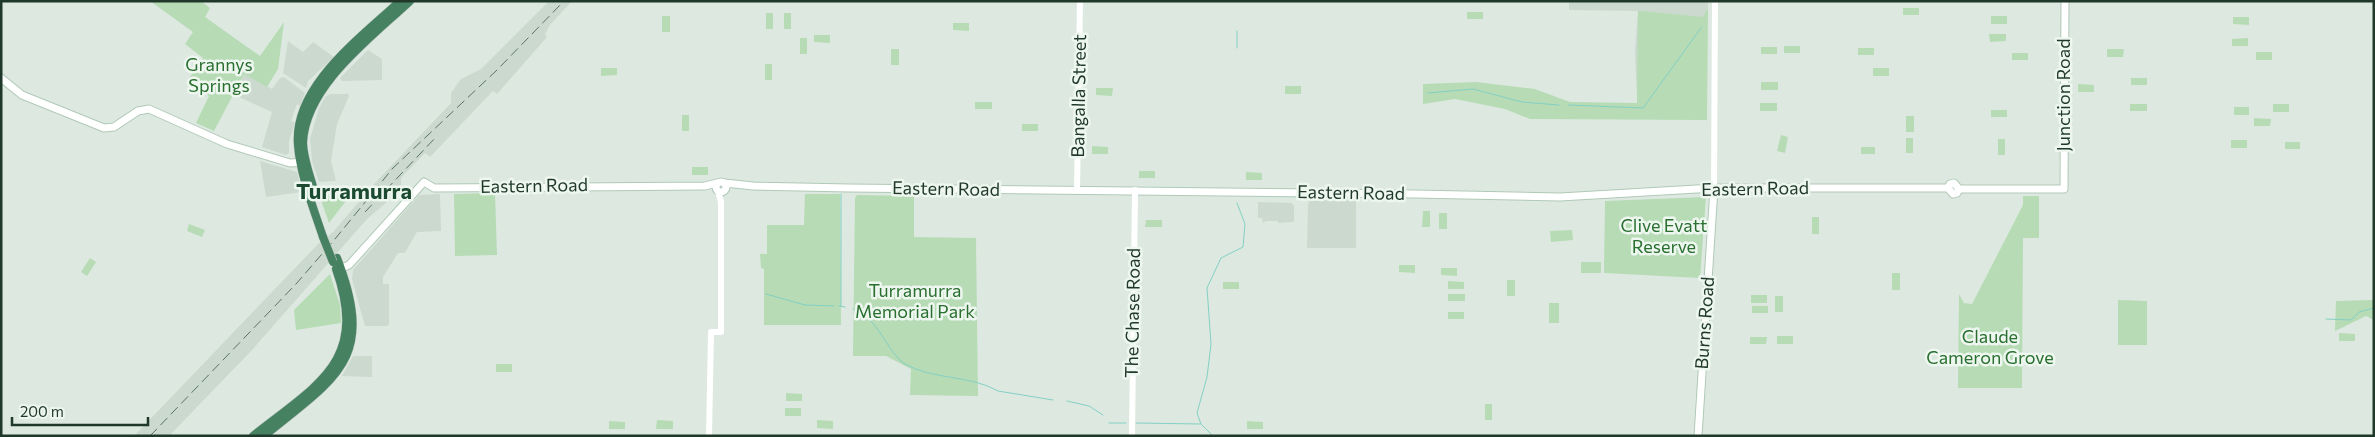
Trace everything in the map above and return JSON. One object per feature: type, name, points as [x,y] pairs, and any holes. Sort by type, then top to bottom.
[{"type":"highway","points":[[264,436],[323,388],[337,373],[346,356],[354,320],[350,297],[325,235],[298,142],[300,126],[309,100],[325,72],[400,1]]},
{"type":"highway","points":[[304,162],[303,142],[306,127],[322,90],[349,60],[410,1]]},
{"type":"highway","points":[[253,436],[320,382],[338,357],[348,320],[337,265]]},
{"type":"main road","name":"Junction Road","points":[[1959,188],[2064,189],[2065,1]]},
{"type":"main road","points":[[1,78],[22,95],[97,127],[114,127],[138,111],[150,109],[212,139],[284,162],[304,162]]},
{"type":"main road","name":"Eastern Road","points":[[337,265],[349,265],[424,182],[434,188],[706,186],[721,188],[753,186],[1134,190],[1560,198],[1714,188],[1948,188],[1950,184],[1954,183],[1959,188]]},
{"type":"main road","name":"Burns Road","points":[[1698,436],[1714,188]]},
{"type":"street","name":"Bangalla Street","points":[[1077,190],[1080,1]]},
{"type":"street","name":"Burns Road","points":[[1714,188],[1715,1]]},
{"type":"street","points":[[709,436],[710,332],[721,332],[721,188]]},
{"type":"street","name":"The Chase Road","points":[[1132,436],[1134,190]]},
{"type":"shaded area","points":[[549,1],[572,1],[550,25],[545,34],[547,37],[497,94],[493,91],[430,157],[425,153],[401,178],[401,190],[367,219],[253,349],[169,436],[134,436],[318,244],[333,232],[376,182],[451,103],[451,93],[461,79],[481,69]]},
{"type":"shaded area","points":[[1569,1],[1708,1],[1708,10],[1705,17],[1637,95],[1635,53],[1638,11],[1569,10]]},
{"type":"shaded area","points":[[288,41],[303,52],[313,42],[334,57],[308,81],[306,88],[283,73]]},
{"type":"shaded area","points":[[368,50],[382,59],[382,80],[342,81],[340,78]]},
{"type":"shaded area","points":[[244,74],[272,89],[280,78],[284,77],[305,93],[300,106],[297,104],[291,121],[295,123],[289,141],[289,153],[286,155],[262,147],[272,112],[234,95]]},
{"type":"shaded area","points":[[331,94],[348,94],[349,96],[337,124],[331,161],[336,181],[319,182],[312,161],[310,139],[319,108],[326,96]]},
{"type":"shaded area","points":[[260,161],[297,172],[302,192],[266,197]]},
{"type":"shaded area","points":[[440,194],[441,231],[417,232],[405,253],[398,253],[383,277],[383,284],[389,284],[389,324],[387,326],[365,326],[352,279],[353,270],[419,195]]},
{"type":"shaded area","points":[[1356,199],[1356,248],[1307,248],[1308,204],[1310,200]]},
{"type":"shaded area","points":[[1258,202],[1292,203],[1294,206],[1294,222],[1278,223],[1278,221],[1266,221],[1263,223],[1262,218],[1258,218]]},
{"type":"shaded area","points":[[353,356],[372,356],[372,377],[342,376]]},
{"type":"green space","name":"Grannys Springs","points":[[150,1],[201,1],[210,8],[205,17],[260,56],[284,22],[278,69],[267,87],[244,74],[214,131],[196,123],[209,96],[188,80],[203,58],[185,44],[193,32]]},
{"type":"green space","points":[[1903,8],[1919,8],[1919,15],[1903,15]]},
{"type":"green space","points":[[1706,10],[1708,10],[1707,120],[1530,119],[1505,109],[1455,99],[1423,104],[1423,84],[1476,82],[1535,89],[1570,102],[1637,103],[1638,11],[1704,17]]},
{"type":"green space","points":[[1467,12],[1483,12],[1483,19],[1467,19]]},
{"type":"green space","points":[[766,13],[773,13],[773,29],[766,29]]},
{"type":"green space","points":[[784,13],[791,13],[791,29],[784,29]]},
{"type":"green space","points":[[662,16],[670,16],[670,32],[662,32]]},
{"type":"green space","points":[[1991,16],[2007,16],[2007,24],[1991,24]]},
{"type":"green space","points":[[2233,17],[2249,17],[2249,25],[2233,24]]},
{"type":"green space","points":[[953,23],[969,23],[969,31],[953,30]]},
{"type":"green space","points":[[1989,34],[2006,34],[2006,41],[1990,42]]},
{"type":"green space","points":[[814,35],[830,35],[830,43],[814,42]]},
{"type":"green space","points":[[800,38],[807,38],[807,54],[800,54]]},
{"type":"green space","points":[[2248,38],[2248,46],[2232,46],[2232,39]]},
{"type":"green space","points":[[1784,46],[1800,46],[1800,53],[1784,53]]},
{"type":"green space","points":[[1761,47],[1777,47],[1777,54],[1761,54]]},
{"type":"green space","points":[[1858,48],[1874,48],[1874,55],[1858,55]]},
{"type":"green space","points":[[891,49],[899,49],[899,65],[891,65]]},
{"type":"green space","points":[[2107,49],[2124,49],[2123,57],[2107,57]]},
{"type":"green space","points":[[2256,52],[2272,52],[2272,60],[2256,60]]},
{"type":"green space","points":[[2012,53],[2028,53],[2028,60],[2012,60]]},
{"type":"green space","points":[[765,64],[772,64],[772,80],[765,80]]},
{"type":"green space","points":[[601,68],[617,68],[617,75],[601,76]]},
{"type":"green space","points":[[1873,68],[1889,68],[1889,76],[1873,76]]},
{"type":"green space","points":[[2131,78],[2147,78],[2147,85],[2131,85]]},
{"type":"green space","points":[[1761,82],[1778,82],[1778,90],[1761,90]]},
{"type":"green space","points":[[2078,84],[2094,85],[2094,92],[2078,92]]},
{"type":"green space","points":[[1285,86],[1301,86],[1301,94],[1285,94]]},
{"type":"green space","points":[[1096,88],[1113,88],[1112,96],[1096,95]]},
{"type":"green space","points":[[975,102],[992,102],[992,109],[975,109]]},
{"type":"green space","points":[[1760,103],[1777,103],[1777,111],[1760,111]]},
{"type":"green space","points":[[2130,104],[2147,104],[2147,111],[2130,111]]},
{"type":"green space","points":[[2273,104],[2289,104],[2289,112],[2273,112]]},
{"type":"green space","points":[[2234,107],[2249,107],[2249,115],[2234,115]]},
{"type":"green space","points":[[1991,110],[2007,110],[2007,117],[1991,117]]},
{"type":"green space","points":[[682,115],[689,115],[689,131],[682,131]]},
{"type":"green space","points":[[1906,116],[1914,116],[1914,132],[1906,132]]},
{"type":"green space","points":[[2254,118],[2271,119],[2270,126],[2254,126]]},
{"type":"green space","points":[[1022,124],[1038,124],[1038,131],[1022,131]]},
{"type":"green space","points":[[1781,135],[1788,137],[1785,153],[1777,151]]},
{"type":"green space","points":[[1906,138],[1913,138],[1913,153],[1906,153]]},
{"type":"green space","points":[[1998,139],[2005,139],[2005,155],[1998,155]]},
{"type":"green space","points":[[2231,140],[2247,140],[2247,148],[2231,148]]},
{"type":"green space","points":[[2285,142],[2300,142],[2300,149],[2285,149]]},
{"type":"green space","points":[[1092,146],[1108,147],[1108,154],[1092,154]]},
{"type":"green space","points":[[1861,147],[1875,147],[1875,154],[1861,154]]},
{"type":"green space","points":[[692,167],[708,167],[708,175],[692,175]]},
{"type":"green space","points":[[1139,171],[1155,171],[1155,178],[1139,178]]},
{"type":"green space","points":[[1246,172],[1262,173],[1262,180],[1246,180]]},
{"type":"green space","points":[[495,193],[497,255],[455,256],[454,194]]},
{"type":"green space","points":[[805,194],[840,194],[841,325],[764,325],[764,269],[761,268],[760,254],[767,254],[767,225],[804,225]]},
{"type":"green space","points":[[327,195],[349,197],[329,223],[322,203],[322,197]]},
{"type":"green space","name":"Turramurra Memorial Park","points":[[857,195],[914,196],[914,237],[976,238],[978,396],[910,395],[911,369],[886,356],[853,356],[855,198]]},
{"type":"green space","name":"Claude Cameron Grove","points":[[2023,196],[2039,196],[2039,238],[2023,238],[2022,388],[1958,388],[1959,294],[1964,303],[1972,304],[2023,205]]},
{"type":"green space","name":"Clive Evatt Reserve","points":[[1706,197],[1700,278],[1604,273],[1605,201]]},
{"type":"green space","points":[[1423,211],[1430,211],[1430,227],[1422,227]]},
{"type":"green space","points":[[1439,213],[1447,213],[1447,229],[1439,229]]},
{"type":"green space","points":[[1812,217],[1819,217],[1819,234],[1812,234]]},
{"type":"green space","points":[[1146,220],[1162,220],[1162,227],[1145,227]]},
{"type":"green space","points":[[189,224],[205,230],[202,237],[187,231]]},
{"type":"green space","points":[[1572,230],[1573,240],[1551,242],[1550,231]]},
{"type":"green space","points":[[90,258],[96,262],[87,276],[81,272]]},
{"type":"green space","points":[[1581,262],[1601,262],[1601,273],[1581,273]]},
{"type":"green space","points":[[1399,265],[1415,265],[1415,273],[1399,272]]},
{"type":"green space","points":[[1441,268],[1457,268],[1457,276],[1441,275]]},
{"type":"green space","points":[[1892,273],[1900,273],[1900,290],[1892,290]]},
{"type":"green space","points":[[330,274],[340,305],[341,323],[296,330],[294,310]]},
{"type":"green space","points":[[1507,280],[1515,280],[1515,296],[1507,296]]},
{"type":"green space","points":[[1448,281],[1464,282],[1464,289],[1448,289]]},
{"type":"green space","points":[[1223,282],[1239,282],[1239,289],[1223,289]]},
{"type":"green space","points":[[1448,294],[1465,294],[1465,301],[1448,301]]},
{"type":"green space","points":[[1751,295],[1767,295],[1767,303],[1751,303]]},
{"type":"green space","points":[[1775,296],[1783,296],[1783,312],[1775,312]]},
{"type":"green space","points":[[2118,300],[2147,301],[2147,345],[2118,345]]},
{"type":"green space","points":[[2374,300],[2374,320],[2366,316],[2335,331],[2336,301]]},
{"type":"green space","points":[[1549,303],[1559,303],[1559,323],[1549,323]]},
{"type":"green space","points":[[1752,306],[1768,306],[1768,313],[1752,313]]},
{"type":"green space","points":[[1448,312],[1464,312],[1464,319],[1448,319]]},
{"type":"green space","points":[[2339,333],[2355,334],[2355,341],[2339,341]]},
{"type":"green space","points":[[1777,336],[1793,336],[1793,344],[1777,344]]},
{"type":"green space","points":[[1750,337],[1767,337],[1766,344],[1750,344]]},
{"type":"green space","points":[[496,364],[512,364],[512,372],[496,372]]},
{"type":"green space","points":[[786,393],[802,394],[802,401],[786,401]]},
{"type":"green space","points":[[1485,404],[1492,404],[1492,420],[1485,420]]},
{"type":"green space","points":[[785,408],[801,408],[801,416],[785,416]]},
{"type":"green space","points":[[657,420],[673,421],[673,429],[656,429]]},
{"type":"green space","points":[[817,420],[833,421],[833,429],[817,428]]},
{"type":"green space","points":[[609,421],[625,422],[625,429],[609,429]]},
{"type":"green space","points":[[1247,421],[1263,422],[1263,429],[1247,429]]},
{"type":"waterway","points":[[1568,105],[1643,108],[1701,28]]},
{"type":"waterway","points":[[1237,31],[1237,48]]},
{"type":"waterway","points":[[1428,93],[1473,89],[1522,102],[1559,105]]},
{"type":"waterway","points":[[841,194],[841,306]]},
{"type":"waterway","points":[[1213,436],[1201,424],[1197,413],[1207,377],[1211,344],[1207,288],[1221,258],[1243,247],[1245,224],[1237,203]]},
{"type":"waterway","points":[[766,294],[805,305],[834,306]]},
{"type":"waterway","points":[[839,306],[845,307]]},
{"type":"waterway","points":[[2326,319],[2351,320],[2359,312],[2374,308]]},
{"type":"waterway","points":[[853,309],[861,313],[876,326],[893,352],[905,364],[928,373],[976,382],[998,391],[1053,400]]},
{"type":"waterway","points":[[1067,401],[1089,406],[1103,415]]},
{"type":"waterway","points":[[1109,423],[1126,423]]},
{"type":"waterway","points":[[1136,423],[1200,424]]},
{"type":"railway","points":[[150,436],[296,284],[393,168],[497,70],[564,1]]},
{"type":"railway","points":[[365,212],[437,136]]},
{"type":"district","name":"Turramurra","points":[[354,191]]}]
